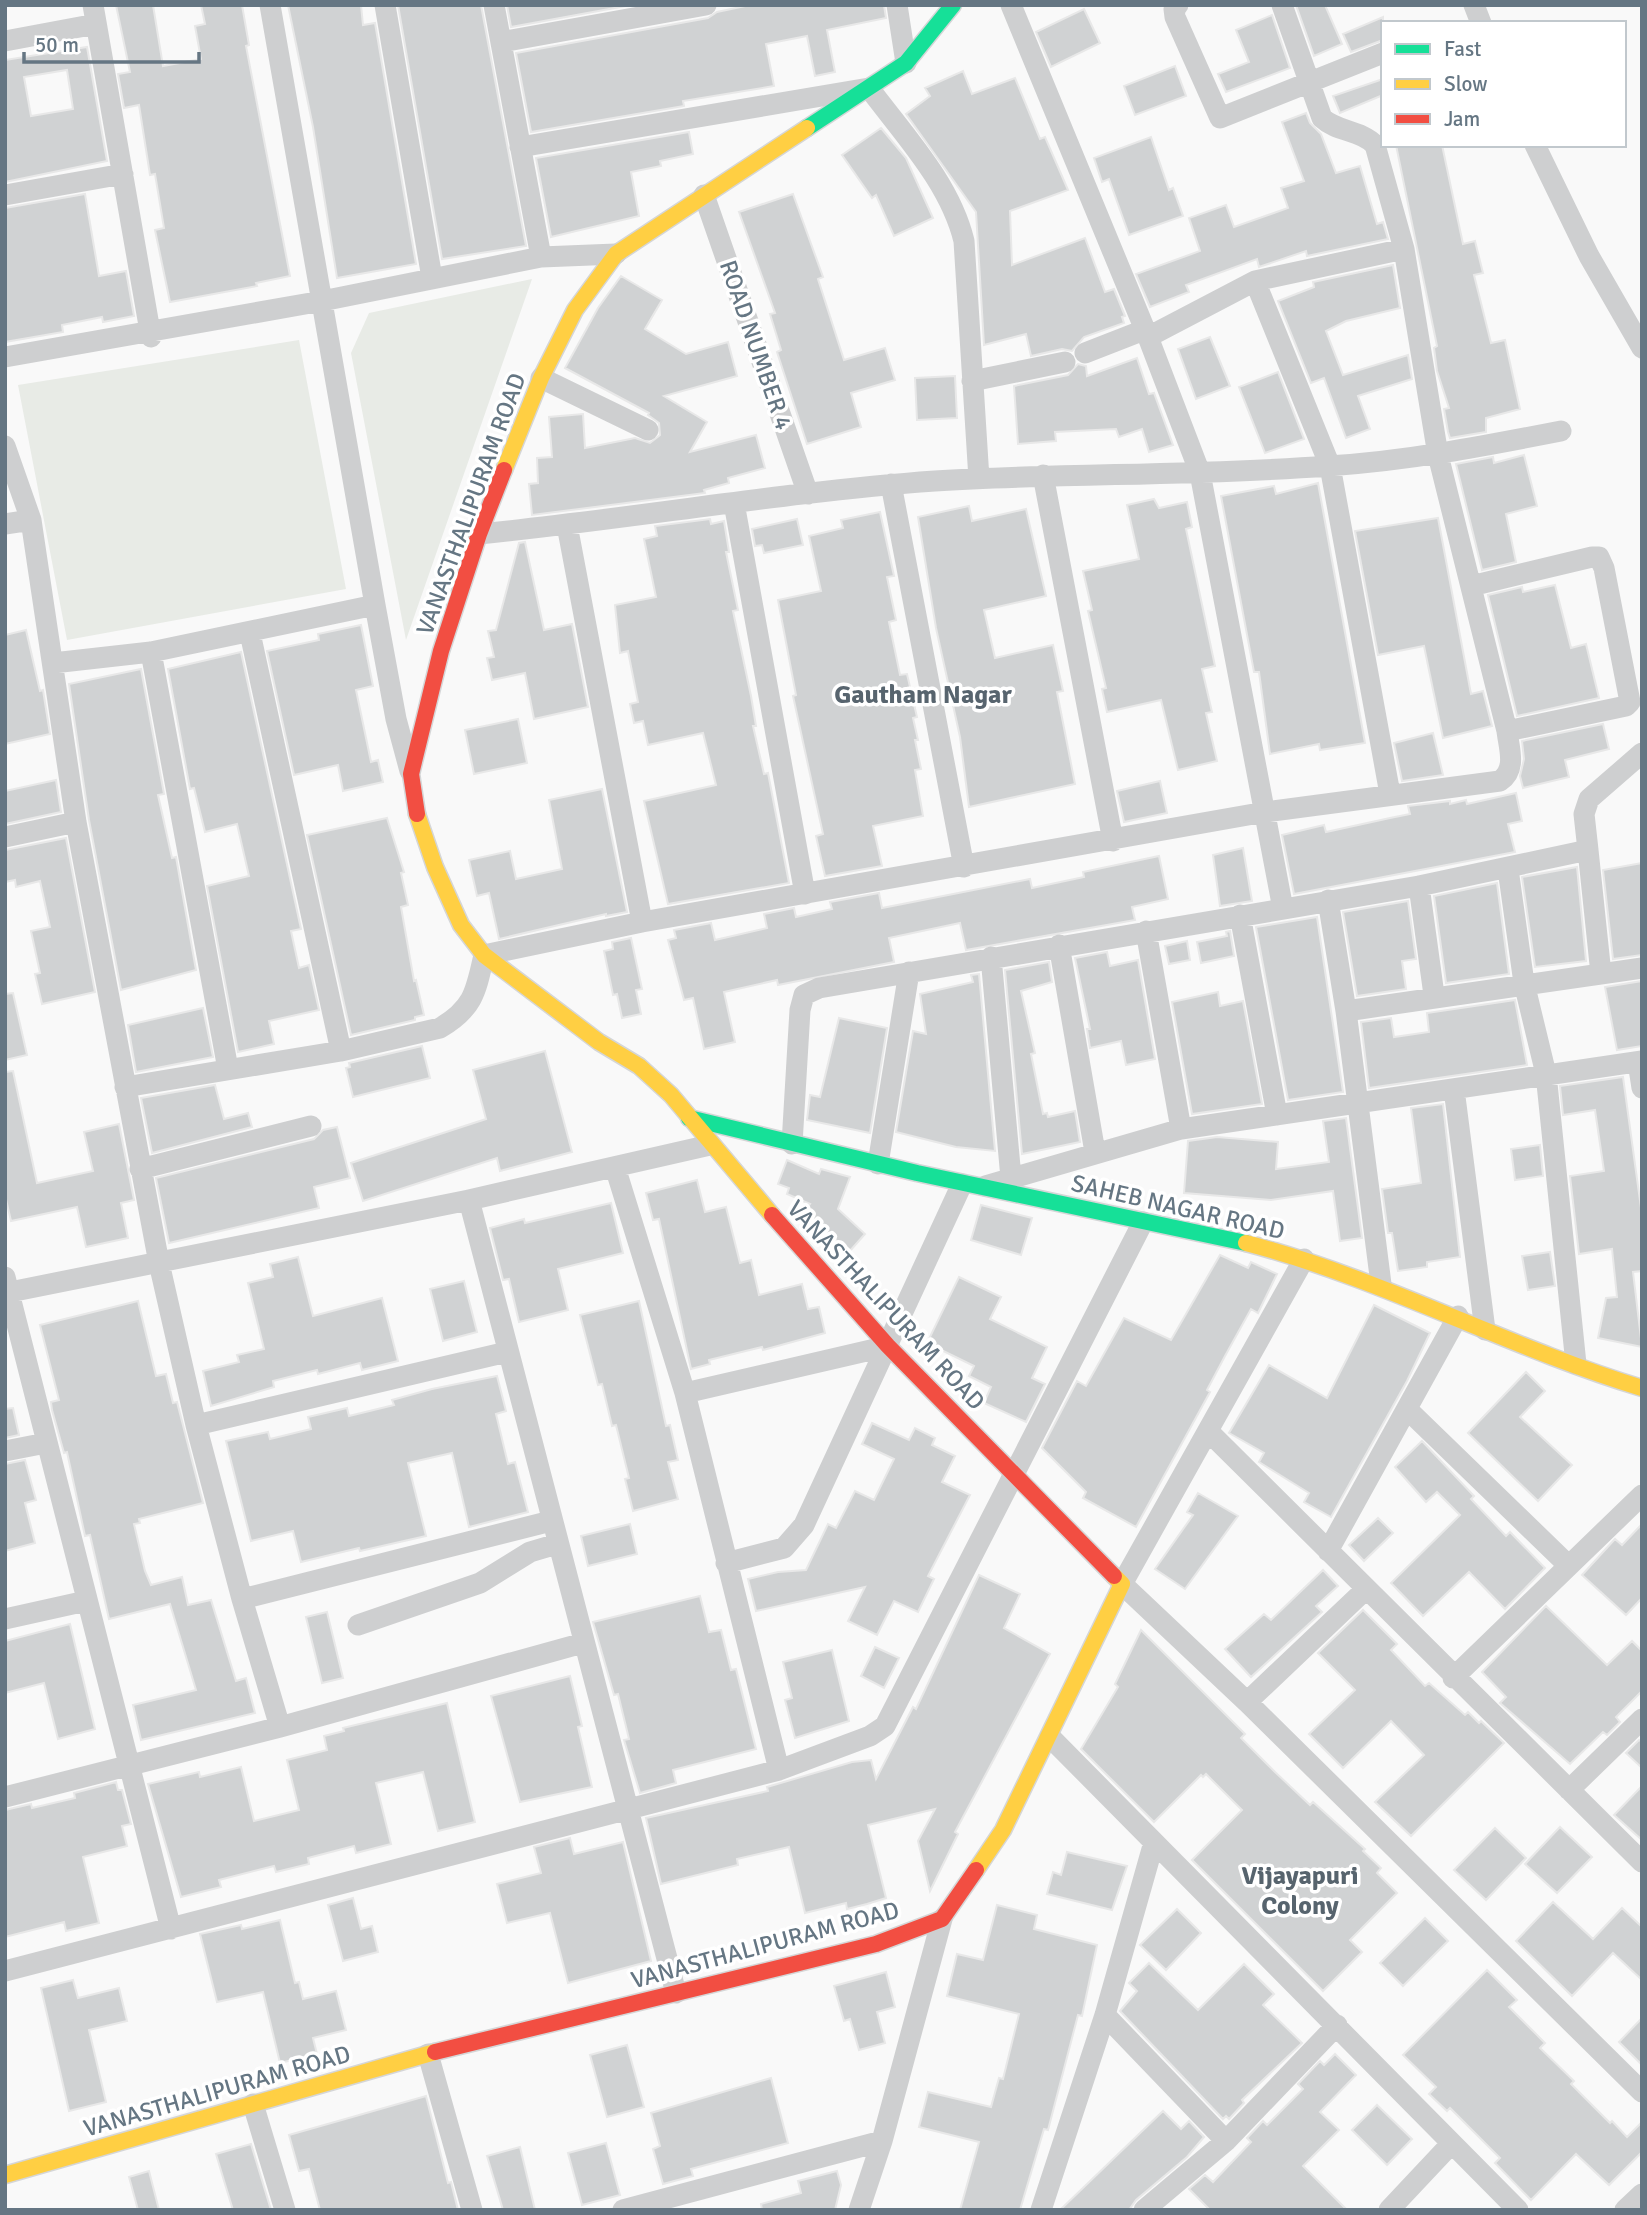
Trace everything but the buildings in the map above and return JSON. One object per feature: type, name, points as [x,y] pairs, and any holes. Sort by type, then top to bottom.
[{"type":"street","points":[[270,5],[375,605],[396,719],[411,774]]},
{"type":"street","points":[[385,5],[432,278]]},
{"type":"street","points":[[494,5],[541,257]]},
{"type":"street","points":[[501,42],[706,5]]},
{"type":"street","points":[[897,5],[906,63]]},
{"type":"street","name":"VANASTHALIPURAM ROAD","points":[[953,5],[906,63],[616,254],[575,310],[541,378],[479,534],[441,651],[411,774],[418,822],[435,867],[461,925],[484,955],[599,1042],[639,1066],[671,1095],[710,1145],[888,1346],[1122,1584]]},
{"type":"street","points":[[1011,5],[1146,333],[1200,473],[1283,909]]},
{"type":"street","points":[[1178,5],[1174,9],[1175,17],[1220,118],[1381,54]]},
{"type":"street","points":[[125,1087],[341,1051],[440,1028],[454,1020],[475,995],[484,955],[642,922],[1265,813],[1500,781],[1509,774],[1511,766],[1507,731],[1438,455],[1404,249],[1375,145],[1369,139],[1333,128],[1322,118],[1282,5]]},
{"type":"street","points":[[5,41],[94,15],[150,334]]},
{"type":"street","points":[[520,147],[869,88],[943,188],[958,216],[964,241],[979,478]]},
{"type":"street","points":[[1536,147],[1589,256],[1642,348]]},
{"type":"street","points":[[5,195],[123,174]]},
{"type":"street","name":"ROAD NUMBER 4","points":[[704,195],[808,494]]},
{"type":"street","points":[[1085,353],[1146,333],[1255,281],[1404,249]]},
{"type":"street","points":[[5,357],[150,334],[322,302],[541,257],[616,254]]},
{"type":"street","points":[[1255,281],[1330,466],[1390,794]]},
{"type":"street","points":[[972,381],[1065,362]]},
{"type":"street","points":[[541,378],[648,430]]},
{"type":"street","points":[[479,534],[891,484],[1043,475],[1200,473],[1330,466],[1438,455],[1561,431]]},
{"type":"street","points":[[5,446],[31,520],[76,822],[159,1263],[196,1425],[242,1599],[280,1727]]},
{"type":"street","points":[[1043,475],[1113,841]]},
{"type":"street","points":[[891,484],[964,867]]},
{"type":"street","points":[[734,503],[805,894]]},
{"type":"street","points":[[5,524],[31,520]]},
{"type":"street","points":[[567,525],[642,922]]},
{"type":"street","points":[[1471,586],[1592,557],[1599,557],[1604,568],[1630,702],[1626,706],[1507,731]]},
{"type":"street","points":[[53,663],[151,652],[375,605]]},
{"type":"street","points":[[250,633],[341,1051]]},
{"type":"street","points":[[151,652],[228,1069]]},
{"type":"street","points":[[1601,974],[1584,814],[1589,799],[1642,752]]},
{"type":"street","points":[[5,836],[76,822]]},
{"type":"street","points":[[792,1144],[800,1010],[804,995],[819,988],[1059,945],[1419,886],[1588,850]]},
{"type":"street","points":[[1508,869],[1524,984],[1546,1074],[1576,1364]]},
{"type":"street","points":[[1419,886],[1434,995]]},
{"type":"street","points":[[1328,900],[1346,1011],[1381,1284]]},
{"type":"street","points":[[1240,915],[1276,1115]]},
{"type":"street","points":[[1146,931],[1181,1129]]},
{"type":"street","points":[[1059,945],[1095,1152]]},
{"type":"street","points":[[991,957],[1011,1178]]},
{"type":"street","points":[[1346,1011],[1434,995],[1642,968]]},
{"type":"street","points":[[878,1164],[909,972]]},
{"type":"street","points":[[726,1563],[784,1548],[804,1525],[888,1346],[971,1186],[1011,1178],[1181,1129],[1546,1074],[1640,1061],[1642,1088]]},
{"type":"street","points":[[1454,1089],[1485,1330]]},
{"type":"street","name":"SAHEB NAGAR ROAD","points":[[689,1118],[971,1186],[1304,1259],[1381,1284],[1485,1330],[1642,1388]]},
{"type":"street","points":[[140,1169],[311,1126]]},
{"type":"street","points":[[171,1929],[6,1287],[159,1263],[469,1200],[710,1145]]},
{"type":"street","points":[[615,1167],[685,1393],[779,1770]]},
{"type":"street","points":[[469,1200],[676,1993]]},
{"type":"street","points":[[5,1971],[779,1770],[870,1735],[885,1726],[1143,1222]]},
{"type":"street","points":[[859,2210],[882,2141],[942,1919],[1003,1830],[1122,1584],[1304,1259]]},
{"type":"street","points":[[1328,1551],[1458,1316]]},
{"type":"street","points":[[685,1393],[888,1346]]},
{"type":"street","points":[[196,1425],[508,1352]]},
{"type":"street","points":[[1408,1410],[1568,1565]]},
{"type":"street","points":[[1208,1431],[1453,1678],[1642,1862]]},
{"type":"street","points":[[5,1451],[46,1443]]},
{"type":"street","points":[[1453,1678],[1642,1495]]},
{"type":"street","points":[[242,1599],[551,1521]]},
{"type":"street","points":[[358,1625],[480,1583],[530,1552],[557,1544]]},
{"type":"street","points":[[1122,1584],[1247,1702],[1642,2092]]},
{"type":"street","points":[[1247,1702],[1365,1590]]},
{"type":"street","points":[[5,1619],[86,1601]]},
{"type":"street","points":[[5,1797],[280,1727],[583,1643]]},
{"type":"street","points":[[1569,1790],[1642,1719]]},
{"type":"street","points":[[1050,1737],[1518,2210]]},
{"type":"street","points":[[1041,2210],[1104,2015],[1154,1842]]},
{"type":"street","name":"VANASTHALIPURAM ROAD","points":[[5,2175],[428,2054],[876,1944],[942,1919]]},
{"type":"street","points":[[1104,2015],[1226,2141]]},
{"type":"street","points":[[1143,2210],[1226,2141],[1337,2025]]},
{"type":"street","points":[[428,2054],[472,2210]]},
{"type":"street","points":[[253,2105],[285,2210]]},
{"type":"street","points":[[623,2210],[882,2141]]},
{"type":"street","points":[[1389,2210],[1451,2144]]},
{"type":"street","points":[[1625,2210],[1642,2194]]},
{"type":"shaded area","points":[[532,279],[406,640],[351,353],[369,313]]},
{"type":"shaded area","points":[[299,340],[346,589],[67,640],[18,385]]},
{"type":"traffic: fast","points":[[807,128],[906,63],[953,5]]},
{"type":"traffic: fast","points":[[689,1118],[917,1173],[1246,1243]]},
{"type":"traffic: slow","points":[[504,470],[541,378],[575,310],[616,254],[807,128]]},
{"type":"traffic: slow","points":[[417,814],[435,867],[461,925],[484,955],[599,1042],[639,1066],[671,1095],[772,1215]]},
{"type":"traffic: slow","points":[[1246,1243],[1347,1275],[1542,1353],[1642,1388]]},
{"type":"traffic: slow","points":[[976,1870],[1003,1830],[1122,1584],[1114,1576]]},
{"type":"traffic: slow","points":[[5,2175],[435,2052]]},
{"type":"traffic: jam","points":[[417,814],[411,774],[441,651],[479,534],[504,470]]},
{"type":"traffic: jam","points":[[772,1215],[888,1346],[1114,1576]]},
{"type":"traffic: jam","points":[[435,2052],[876,1944],[942,1919],[976,1870]]},
{"type":"district","name":"Gautham Nagar","points":[[923,695]]},
{"type":"district","name":"Vijayapuri Colony","points":[[1300,1891]]}]
